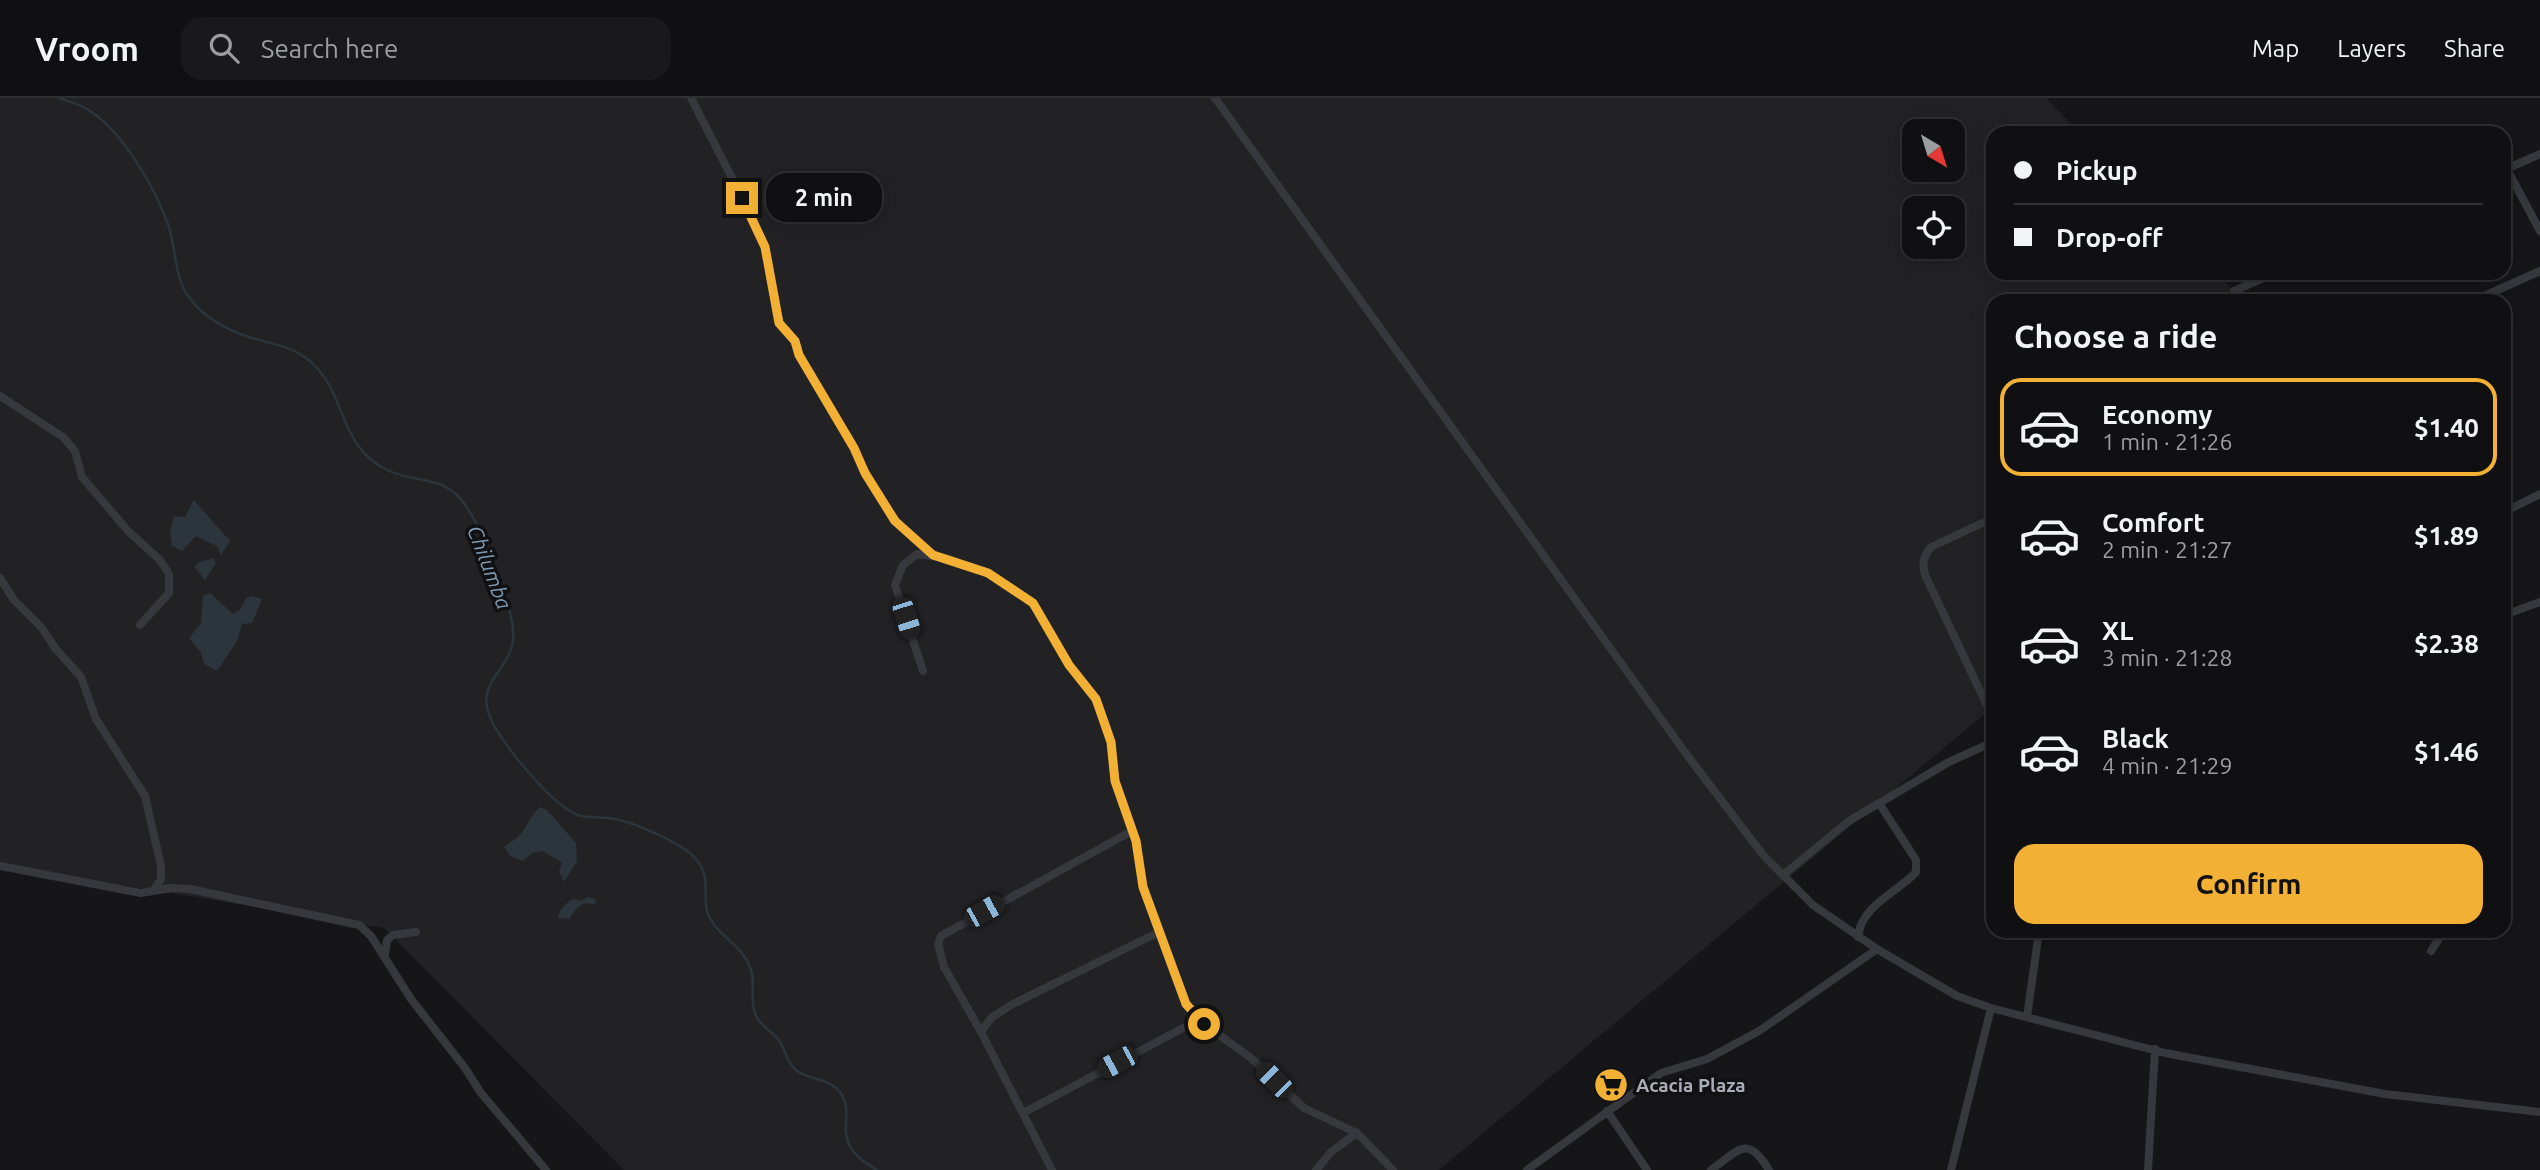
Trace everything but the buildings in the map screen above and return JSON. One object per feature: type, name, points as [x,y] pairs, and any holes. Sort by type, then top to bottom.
[{"type":"street","points":[[691,98],[765,247],[779,323],[795,341],[799,355],[895,521],[933,555]]},
{"type":"street","points":[[1215,98],[1735,820],[1813,905],[1858,937],[1957,996],[1991,1008],[2165,1053],[2385,1094],[2540,1112]]},
{"type":"street","points":[[2511,166],[2540,154]]},
{"type":"street","points":[[2511,180],[2540,231]]},
{"type":"street","points":[[2489,294],[2540,271]]},
{"type":"street","points":[[2234,291],[2258,280]]},
{"type":"street","points":[[0,396],[63,437],[75,452],[82,477],[128,531],[160,559],[169,574],[169,593],[140,625]]},
{"type":"street","points":[[2511,508],[2540,494]]},
{"type":"street","points":[[1986,521],[1931,547],[1924,556],[1922,565],[1986,703]]},
{"type":"street","points":[[923,671],[895,585],[903,565],[917,554],[933,555],[988,573],[1033,603],[1069,665],[1096,699],[1111,742],[1115,781],[1136,841],[1143,887],[1186,1004],[1200,1019],[1251,1058],[1304,1108],[1357,1133],[1393,1170]]},
{"type":"street","points":[[0,578],[7,591],[42,628],[80,677],[96,719],[145,796],[160,866],[161,879],[154,890]]},
{"type":"street","points":[[2511,612],[2540,602]]},
{"type":"street","points":[[1783,875],[1849,821],[1947,763],[1986,745]]},
{"type":"street","points":[[1858,937],[1863,920],[1916,872],[1916,860],[1879,803]]},
{"type":"street","points":[[1052,1170],[981,1032],[944,967],[938,944],[941,936],[1132,831]]},
{"type":"street","points":[[0,866],[141,893],[190,889],[359,925],[371,936],[411,999],[481,1093],[546,1170]]},
{"type":"street","points":[[384,956],[387,940],[393,935],[416,932]]},
{"type":"street","points":[[981,1032],[991,1018],[1011,1005],[1159,932]]},
{"type":"street","points":[[2027,1017],[2038,938]]},
{"type":"street","points":[[2431,951],[2439,938]]},
{"type":"street","points":[[1527,1170],[1661,1073],[1707,1059],[1759,1031],[1877,949]]},
{"type":"street","points":[[1951,1170],[1991,1008]]},
{"type":"street","points":[[1023,1113],[1200,1019]]},
{"type":"street","points":[[2148,1170],[2155,1049]]},
{"type":"street","points":[[1607,1111],[1647,1170]]},
{"type":"street","points":[[1315,1170],[1331,1152],[1357,1133]]},
{"type":"street","points":[[1711,1170],[1742,1149],[1751,1148],[1758,1153],[1769,1170]]},
{"type":"shaded area","points":[[0,98],[2046,98],[2073,126],[1986,126],[1986,280],[2223,280],[2236,294],[1986,294],[1986,713],[1439,1170],[624,1170],[384,928],[0,865]]},
{"type":"shaded area","points":[[194,500],[230,541],[221,555],[217,546],[196,536],[182,551],[172,546],[170,533],[174,516],[185,517]]},
{"type":"shaded area","points":[[213,558],[216,563],[205,580],[194,566]]},
{"type":"shaded area","points":[[210,593],[233,614],[240,610],[246,598],[252,596],[262,599],[252,623],[242,624],[237,641],[217,671],[204,664],[201,653],[189,638],[201,623],[203,596]]},
{"type":"shaded area","points":[[540,807],[547,810],[576,843],[577,861],[564,882],[559,871],[562,863],[543,851],[532,853],[523,861],[510,856],[504,847],[524,830]]},
{"type":"shaded area","points":[[589,897],[596,900],[595,905],[583,904],[569,919],[558,918],[568,902]]},
{"type":"waterway","name":"Chilumba","points":[[59,98],[84,107],[100,118],[135,160],[168,224],[183,288],[200,310],[232,330],[300,354],[326,379],[352,435],[360,449],[372,460],[398,474],[439,484],[458,496],[466,506],[497,571],[513,627],[510,652],[492,680],[486,701],[496,729],[533,777],[568,810],[583,816],[624,821],[658,834],[695,858],[704,872],[708,914],[717,928],[741,952],[750,967],[753,1005],[757,1018],[778,1039],[797,1071],[838,1089],[845,1102],[847,1140],[858,1157],[877,1170]]},
{"type":"place","name":"Acacia Plaza","points":[[1611,1085]]},
{"type":"route","points":[[742,198],[765,247],[779,323],[795,341],[799,355],[895,521],[933,555],[988,573],[1033,603],[1069,665],[1096,699],[1111,742],[1115,781],[1136,841],[1143,887],[1186,1004],[1204,1024]]}]
